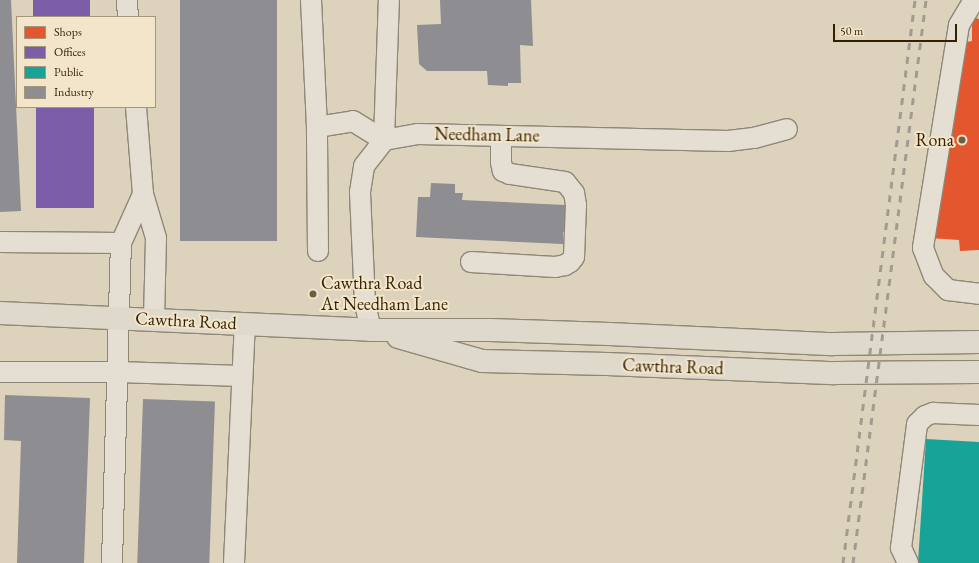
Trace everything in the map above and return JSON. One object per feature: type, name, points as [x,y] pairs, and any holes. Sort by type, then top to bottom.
[{"type":"main road","name":"Cawthra Road","points":[[0,313],[371,330],[489,330],[833,344],[979,342]]},
{"type":"main road","name":"Cawthra Road","points":[[371,330],[482,361],[607,364],[835,374],[979,372]]},
{"type":"street","points":[[127,0],[128,16]]},
{"type":"street","points":[[311,0],[318,127],[318,251]]},
{"type":"street","points":[[371,330],[365,303],[360,192],[364,166],[384,140],[389,0]]},
{"type":"street","points":[[974,0],[959,25],[923,248],[934,276],[948,290],[979,294]]},
{"type":"street","points":[[136,108],[143,194],[156,238],[154,320]]},
{"type":"street","points":[[318,127],[354,121],[384,140]]},
{"type":"street","name":"Needham Lane","points":[[384,140],[418,134],[728,141],[754,138],[787,129]]},
{"type":"street","points":[[471,262],[555,267],[570,262],[574,257],[576,205],[574,193],[564,182],[510,174],[503,171],[501,162],[501,136]]},
{"type":"street","points":[[112,563],[117,372],[120,349],[119,318],[121,243],[143,194]]},
{"type":"street","points":[[0,242],[121,243]]},
{"type":"street","points":[[234,563],[245,324]]},
{"type":"street","points":[[0,372],[117,372],[242,376]]},
{"type":"street","points":[[908,563],[901,548],[918,424],[925,416],[933,413],[979,415]]},
{"type":"building: Shops","name":"Rona","points":[[972,17],[979,19],[979,250],[960,251],[959,240],[929,238],[962,43],[972,41]]},
{"type":"building: Offices","points":[[33,0],[90,0],[90,16],[33,16]]},
{"type":"building: Offices","points":[[36,108],[94,108],[94,208],[36,208]]},
{"type":"building: Public","points":[[926,439],[979,442],[979,563],[918,563]]},
{"type":"building: Industry","points":[[0,0],[11,0],[21,211],[0,212]]},
{"type":"building: Industry","points":[[180,0],[277,0],[277,241],[180,241]]},
{"type":"building: Industry","points":[[440,0],[531,0],[533,46],[520,45],[521,83],[508,83],[508,86],[488,85],[487,71],[427,71],[419,64],[417,25],[441,24]]},
{"type":"building: Industry","points":[[431,183],[455,184],[455,193],[463,193],[462,200],[565,205],[565,218],[570,218],[569,232],[563,232],[563,244],[416,237],[418,197],[430,197]]},
{"type":"building: Industry","points":[[5,395],[90,398],[84,563],[17,563],[21,441],[4,440]]},
{"type":"building: Industry","points":[[143,399],[215,402],[209,563],[137,563]]},
{"type":"railway","points":[[843,563],[915,0]]},
{"type":"railway","points":[[853,563],[926,0]]},
{"type":"place","name":"Rona","points":[[962,140]]},
{"type":"place","name":"Cawthra Road At Needham Lane","points":[[313,294]]}]
